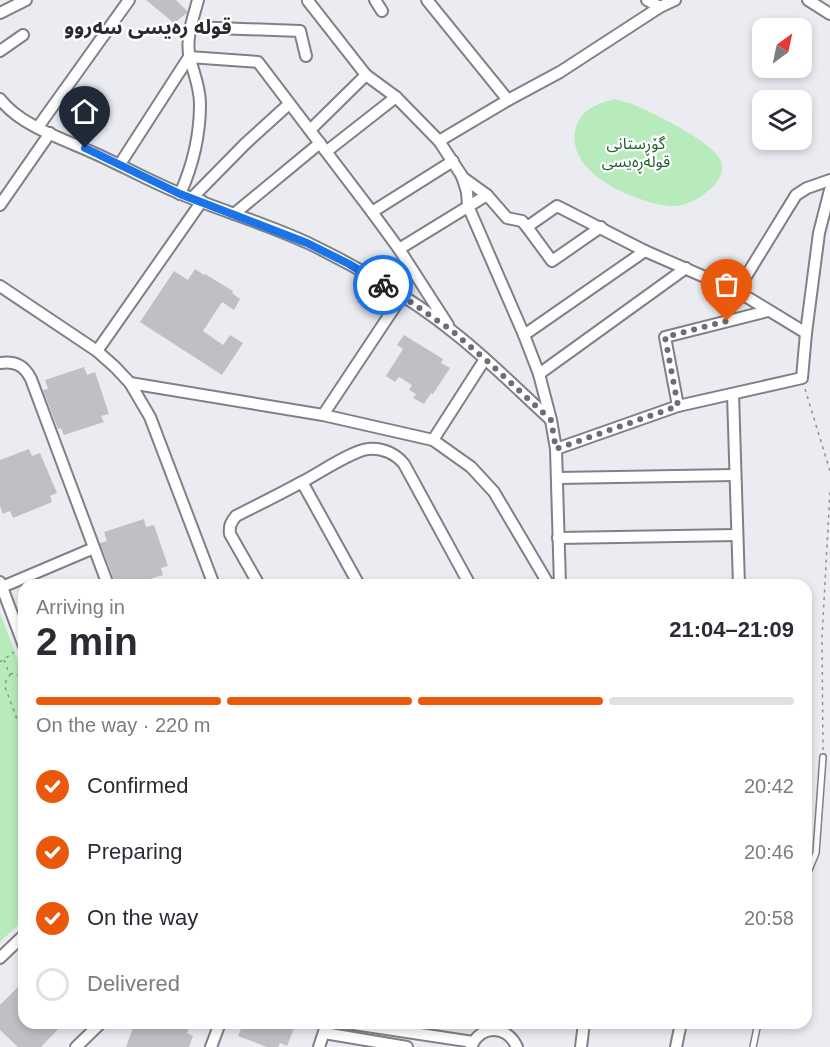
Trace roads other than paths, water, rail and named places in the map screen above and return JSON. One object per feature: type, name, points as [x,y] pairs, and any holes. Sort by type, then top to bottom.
[{"type":"street","points":[[0,13],[26,0]]},
{"type":"street","points":[[38,127],[129,0]]},
{"type":"street","points":[[180,194],[194,158],[199,116],[198,82],[189,57],[188,39],[198,0]]},
{"type":"street","points":[[309,0],[366,75],[396,98],[439,141],[462,176],[468,206],[524,335],[551,420],[558,478],[560,579]]},
{"type":"street","points":[[375,0],[382,11]]},
{"type":"street","points":[[427,0],[508,100]]},
{"type":"street","points":[[647,0],[660,7]]},
{"type":"street","points":[[439,141],[560,72],[660,7],[675,0]]},
{"type":"street","points":[[808,0],[830,14]]},
{"type":"street","points":[[190,27],[300,31],[306,56]]},
{"type":"street","points":[[0,51],[23,35]]},
{"type":"street","points":[[189,57],[258,62],[399,249],[451,330]]},
{"type":"street","points":[[120,164],[189,57]]},
{"type":"street","points":[[310,130],[366,75]]},
{"type":"street","points":[[234,214],[324,147],[396,98]]},
{"type":"street","points":[[98,351],[220,167],[289,104]]},
{"type":"street","points":[[2,106],[50,133],[180,194],[307,243],[349,264],[402,296],[451,330],[551,420]]},
{"type":"street","points":[[0,205],[50,133]]},
{"type":"street","points":[[372,212],[453,161]]},
{"type":"street","points":[[462,176],[487,195],[507,218],[522,221],[552,261],[601,227]]},
{"type":"street","points":[[737,291],[796,195],[807,188],[830,180]]},
{"type":"street","points":[[556,449],[678,406],[802,378],[819,233],[830,190]]},
{"type":"street","points":[[399,249],[487,195]]},
{"type":"street","points":[[527,227],[557,206],[645,251],[737,291],[806,333]]},
{"type":"street","points":[[524,335],[645,251]]},
{"type":"street","points":[[538,374],[686,268]]},
{"type":"street","points":[[0,286],[98,351],[130,383],[150,417],[212,579]]},
{"type":"street","points":[[323,415],[402,296]]},
{"type":"street","points":[[678,406],[665,337],[768,311]]},
{"type":"street","points":[[433,440],[485,359]]},
{"type":"street","points":[[0,363],[19,364],[31,379],[106,579]]},
{"type":"street","points":[[130,383],[323,415],[433,440],[471,467],[494,492],[545,579]]},
{"type":"street","points":[[733,394],[739,579]]},
{"type":"street","points":[[256,579],[230,534],[231,521],[236,516],[364,449],[381,450],[396,456],[404,465],[467,579]]},
{"type":"street","points":[[558,478],[735,475]]},
{"type":"street","points":[[302,482],[356,579]]},
{"type":"street","points":[[558,538],[737,536]]},
{"type":"street","points":[[18,630],[1,584],[94,549]]},
{"type":"street","points":[[0,958],[18,941]]},
{"type":"street","points":[[76,1047],[95,1029]]},
{"type":"street","points":[[211,1047],[217,1029]]},
{"type":"street","points":[[318,1047],[326,1029]]},
{"type":"street","points":[[330,1029],[407,1047]]},
{"type":"street","points":[[381,1029],[472,1045],[484,1032],[492,1029]]},
{"type":"street","points":[[501,1029],[512,1037],[517,1047]]},
{"type":"street","points":[[581,1047],[583,1029]]},
{"type":"street","points":[[676,1047],[680,1029]]},
{"type":"lane","points":[[812,863],[816,853],[823,757]]},
{"type":"lane","points":[[753,1047],[757,1029]]},
{"type":"district","name":"قولە رەیسی سەروو","points":[[148,27]]},
{"type":"park label","name":"گۆڕستانی قولەڕەیسی","points":[[636,152]]}]
